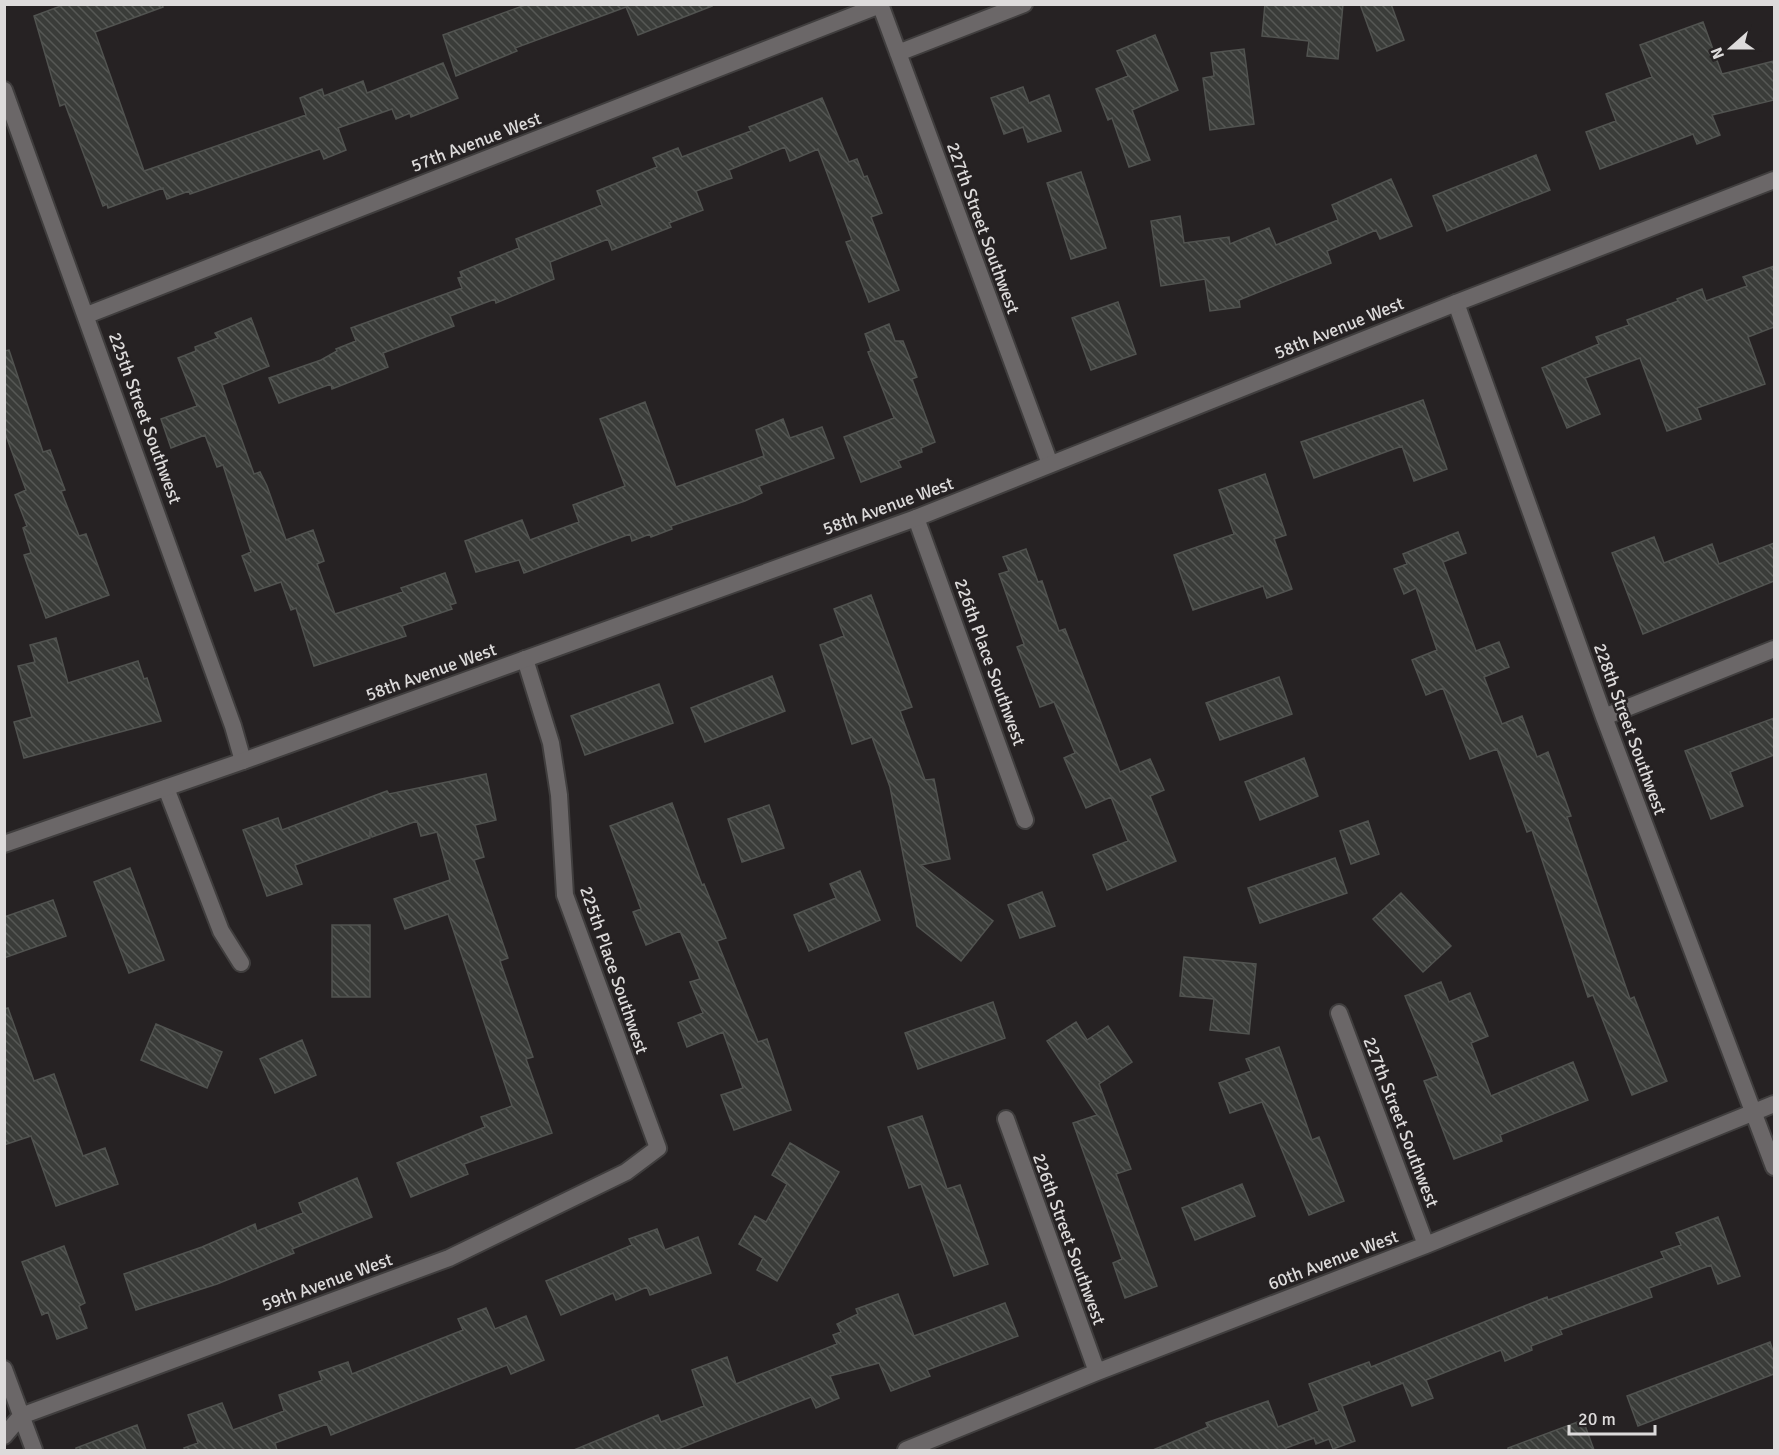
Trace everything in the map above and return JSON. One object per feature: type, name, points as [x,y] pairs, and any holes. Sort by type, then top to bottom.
[{"type":"street","points":[[898,53],[1024,4]]},
{"type":"street","name":"227th Street Southwest","points":[[880,5],[1050,464]]},
{"type":"street","name":"57th Avenue West","points":[[87,315],[880,5]]},
{"type":"street","name":"225th Street Southwest","points":[[4,90],[87,315],[233,726],[243,761]]},
{"type":"street","name":"58th Avenue West","points":[[4,844],[243,761],[916,518],[1455,303],[1774,180]]},
{"type":"street","name":"228th Street Southwest","points":[[1455,303],[1604,717],[1774,1167]]},
{"type":"street","name":"226th Place Southwest","points":[[916,518],[1025,820]]},
{"type":"street","points":[[1604,717],[1774,649]]},
{"type":"street","name":"225th Place Southwest","points":[[525,659],[551,743],[559,795],[565,895],[658,1148]]},
{"type":"street","points":[[166,788],[221,931],[241,963]]},
{"type":"street","name":"227th Street Southwest","points":[[1339,1013],[1426,1245]]},
{"type":"street","name":"60th Avenue West","points":[[906,1450],[1097,1372],[1426,1245],[1774,1104]]},
{"type":"street","name":"226th Street Southwest","points":[[1006,1119],[1097,1372]]},
{"type":"street","name":"59th Avenue West","points":[[4,1436],[21,1416],[449,1258],[626,1172],[658,1148]]},
{"type":"street","points":[[4,1369],[34,1450]]},
{"type":"building","points":[[66,4],[162,4],[163,7],[95,32],[144,171],[306,115],[300,98],[322,89],[324,96],[363,81],[367,93],[443,63],[458,98],[411,117],[410,113],[396,119],[392,109],[338,128],[346,150],[324,159],[320,149],[190,194],[189,191],[167,199],[163,188],[108,208],[107,204],[103,206],[65,104],[60,106],[34,16]]},
{"type":"building","points":[[528,4],[711,4],[712,6],[638,35],[626,7],[515,48],[517,51],[456,76],[443,35]]},
{"type":"building","points":[[1265,4],[1343,4],[1338,59],[1307,56],[1309,41],[1262,36]]},
{"type":"building","points":[[1360,4],[1391,4],[1404,40],[1377,51]]},
{"type":"building","points":[[1703,22],[1722,74],[1774,61],[1774,100],[1712,115],[1720,135],[1697,144],[1693,134],[1600,169],[1586,132],[1616,121],[1606,94],[1652,77],[1640,45]]},
{"type":"building","points":[[1155,35],[1178,90],[1132,110],[1150,160],[1129,167],[1112,118],[1108,120],[1096,89],[1128,76],[1117,51]]},
{"type":"building","points":[[1244,49],[1254,124],[1210,130],[1203,78],[1214,76],[1211,53]]},
{"type":"building","points":[[1023,87],[1029,103],[1049,95],[1061,131],[1028,142],[1023,127],[1004,134],[991,98]]},
{"type":"building","points":[[822,98],[849,162],[857,159],[864,177],[867,176],[882,213],[871,217],[899,290],[869,302],[846,242],[852,240],[818,149],[790,161],[785,147],[729,170],[732,178],[696,191],[703,210],[669,223],[671,227],[612,250],[608,239],[550,262],[554,279],[496,303],[495,299],[450,316],[454,326],[383,353],[388,367],[332,389],[331,384],[279,403],[269,378],[321,360],[337,351],[336,349],[356,341],[351,328],[462,288],[458,278],[462,277],[460,272],[519,248],[516,239],[602,205],[597,191],[657,167],[653,158],[678,148],[682,157],[751,131],[749,127]]},
{"type":"building","points":[[1536,155],[1550,190],[1447,231],[1433,196]]},
{"type":"building","points":[[1081,172],[1106,248],[1071,259],[1047,183]]},
{"type":"building","points":[[1391,179],[1412,226],[1380,239],[1376,230],[1327,251],[1331,263],[1239,300],[1240,307],[1210,311],[1205,279],[1161,286],[1151,221],[1180,216],[1184,243],[1229,237],[1230,244],[1269,228],[1276,245],[1338,220],[1332,205]]},
{"type":"building","points":[[1774,266],[1774,327],[1748,337],[1765,384],[1697,408],[1701,419],[1667,431],[1640,358],[1585,378],[1600,414],[1567,428],[1542,368],[1599,344],[1596,337],[1629,325],[1627,320],[1678,301],[1677,299],[1702,289],[1706,301],[1747,286],[1743,277]]},
{"type":"building","points":[[1118,302],[1136,354],[1091,370],[1072,318]]},
{"type":"building","points":[[251,318],[269,366],[222,385],[254,474],[260,472],[267,486],[286,540],[313,530],[324,561],[317,564],[335,614],[403,592],[401,588],[445,573],[456,603],[450,605],[452,609],[402,626],[406,636],[314,666],[296,608],[291,610],[281,582],[255,591],[242,556],[251,552],[223,465],[217,467],[205,435],[171,448],[161,419],[197,406],[178,358],[196,351],[195,347],[218,338],[215,333]]},
{"type":"building","points":[[889,324],[895,341],[903,341],[917,377],[912,379],[935,442],[921,448],[922,452],[898,461],[901,467],[861,482],[844,437],[894,418],[868,352],[871,351],[865,334]]},
{"type":"building","points":[[9,350],[43,452],[50,450],[65,490],[61,491],[79,536],[86,534],[109,595],[46,618],[24,555],[31,553],[23,528],[27,526],[15,495],[26,490],[4,430],[4,351]]},
{"type":"building","points":[[1423,400],[1447,469],[1414,481],[1402,446],[1314,478],[1301,442]]},
{"type":"building","points":[[645,402],[676,487],[764,456],[756,430],[783,419],[790,438],[822,427],[834,458],[759,486],[762,493],[745,501],[671,526],[672,529],[651,537],[650,534],[632,541],[630,534],[524,573],[519,560],[476,572],[465,541],[522,520],[530,540],[579,522],[573,505],[625,486],[600,419]]},
{"type":"building","points":[[1265,474],[1286,535],[1274,539],[1292,589],[1267,598],[1263,586],[1193,610],[1174,555],[1234,534],[1219,490]]},
{"type":"building","points":[[1458,532],[1466,553],[1443,562],[1476,651],[1499,642],[1509,667],[1484,677],[1502,724],[1522,716],[1537,757],[1548,752],[1571,816],[1567,817],[1630,999],[1634,997],[1667,1081],[1632,1095],[1593,995],[1588,997],[1532,830],[1527,832],[1497,749],[1470,759],[1443,688],[1426,695],[1412,660],[1437,650],[1416,588],[1404,594],[1394,569],[1407,564],[1403,554]]},
{"type":"building","points":[[1654,537],[1664,563],[1712,544],[1719,564],[1774,543],[1774,581],[1643,634],[1612,553]]},
{"type":"building","points":[[1026,549],[1038,582],[1042,581],[1059,631],[1065,629],[1120,772],[1150,759],[1164,790],[1150,796],[1176,861],[1107,890],[1093,855],[1128,841],[1111,797],[1086,808],[1064,758],[1075,753],[1054,702],[1040,707],[1017,647],[1024,644],[999,574],[1009,571],[1003,557]]},
{"type":"building","points":[[871,595],[912,707],[900,711],[925,780],[934,779],[950,859],[921,865],[993,921],[961,961],[917,926],[890,787],[872,737],[852,744],[820,645],[844,636],[834,609]]},
{"type":"building","points":[[56,638],[68,683],[138,661],[144,679],[147,678],[161,721],[24,758],[14,722],[32,717],[18,666],[35,662],[30,645]]},
{"type":"building","points":[[772,676],[785,711],[705,742],[691,708]]},
{"type":"building","points":[[1279,677],[1292,714],[1220,740],[1206,703]]},
{"type":"building","points":[[659,684],[673,723],[585,755],[571,716]]},
{"type":"building","points":[[1774,718],[1774,755],[1730,772],[1743,806],[1711,819],[1685,751]]},
{"type":"building","points":[[1304,758],[1318,796],[1260,820],[1245,782]]},
{"type":"building","points":[[486,774],[496,820],[475,825],[484,857],[474,860],[508,958],[500,961],[533,1057],[526,1059],[552,1133],[464,1164],[468,1174],[411,1197],[397,1163],[485,1127],[481,1117],[512,1106],[448,914],[405,929],[394,899],[450,880],[437,832],[421,836],[417,821],[372,837],[370,829],[370,838],[295,865],[302,884],[267,896],[243,830],[278,818],[282,830],[387,791],[389,794]]},
{"type":"building","points":[[672,803],[702,885],[704,884],[726,938],[717,941],[758,1042],[767,1039],[791,1110],[734,1130],[721,1095],[743,1088],[723,1032],[687,1047],[678,1023],[703,1013],[690,982],[700,979],[680,931],[646,945],[633,912],[641,909],[610,826]]},
{"type":"building","points":[[769,805],[784,848],[742,862],[728,819]]},
{"type":"building","points":[[1368,821],[1379,854],[1351,864],[1340,831]]},
{"type":"building","points":[[1335,858],[1347,893],[1260,923],[1248,888]]},
{"type":"building","points":[[130,868],[164,960],[129,973],[94,882]]},
{"type":"building","points":[[860,871],[880,920],[809,951],[794,915],[836,898],[830,884]]},
{"type":"building","points":[[1042,892],[1055,926],[1020,938],[1008,905]]},
{"type":"building","points":[[1401,893],[1451,946],[1423,972],[1373,919]]},
{"type":"building","points":[[53,900],[66,936],[4,958],[4,917]]},
{"type":"building","points":[[332,925],[370,925],[370,997],[332,997]]},
{"type":"building","points":[[1184,957],[1256,964],[1249,1034],[1210,1030],[1214,999],[1180,996]]},
{"type":"building","points":[[1441,982],[1449,1002],[1470,993],[1488,1036],[1471,1043],[1491,1096],[1573,1062],[1588,1100],[1500,1135],[1502,1141],[1454,1159],[1424,1081],[1438,1076],[1405,996]]},
{"type":"building","points":[[993,1002],[1005,1038],[918,1069],[905,1033]]},
{"type":"building","points":[[8,1008],[34,1081],[54,1074],[83,1156],[105,1148],[118,1184],[56,1206],[31,1136],[4,1145],[4,1009]]},
{"type":"building","points":[[1076,1022],[1087,1040],[1108,1026],[1132,1062],[1099,1084],[1131,1169],[1116,1174],[1157,1286],[1125,1298],[1113,1263],[1122,1259],[1073,1123],[1097,1115],[1047,1041]]},
{"type":"building","points":[[156,1024],[222,1052],[207,1088],[141,1060]]},
{"type":"building","points":[[302,1040],[316,1075],[275,1093],[260,1059]]},
{"type":"building","points":[[1279,1047],[1312,1140],[1319,1137],[1344,1201],[1309,1215],[1262,1102],[1230,1113],[1219,1083],[1251,1071],[1246,1059]]},
{"type":"building","points":[[922,1116],[947,1189],[960,1185],[988,1264],[954,1276],[921,1184],[909,1188],[888,1127]]},
{"type":"building","points":[[790,1143],[839,1172],[777,1281],[757,1270],[763,1258],[739,1244],[755,1216],[766,1222],[787,1184],[772,1175]]},
{"type":"building","points":[[357,1178],[372,1217],[292,1249],[294,1253],[217,1284],[136,1310],[124,1274],[202,1247],[255,1224],[257,1231],[303,1213],[299,1203]]},
{"type":"building","points":[[1242,1184],[1255,1216],[1195,1240],[1182,1208]]},
{"type":"building","points":[[1718,1217],[1740,1276],[1718,1284],[1711,1265],[1649,1288],[1652,1297],[1560,1330],[1562,1334],[1531,1346],[1532,1350],[1505,1361],[1501,1350],[1426,1380],[1433,1398],[1412,1406],[1403,1383],[1342,1406],[1355,1441],[1333,1449],[1329,1439],[1316,1444],[1314,1438],[1286,1448],[1287,1450],[1153,1450],[1208,1427],[1206,1423],[1268,1401],[1278,1427],[1319,1411],[1309,1384],[1369,1362],[1371,1367],[1547,1297],[1548,1300],[1664,1258],[1661,1252],[1681,1245],[1676,1233]]},
{"type":"building","points":[[657,1229],[665,1250],[698,1237],[711,1273],[650,1295],[647,1287],[616,1300],[613,1293],[561,1315],[546,1281],[632,1245],[629,1239]]},
{"type":"building","points":[[64,1246],[85,1303],[79,1306],[87,1328],[57,1339],[48,1312],[42,1315],[22,1262]]},
{"type":"building","points":[[898,1294],[914,1336],[1005,1303],[1018,1336],[927,1370],[930,1376],[891,1391],[879,1363],[830,1376],[839,1398],[816,1408],[811,1397],[675,1450],[574,1450],[658,1415],[661,1422],[704,1406],[692,1370],[727,1357],[736,1384],[837,1344],[833,1335],[841,1332],[837,1324],[858,1314],[856,1309]]},
{"type":"building","points":[[486,1308],[495,1329],[526,1316],[544,1360],[511,1374],[507,1365],[331,1435],[327,1424],[275,1443],[277,1450],[185,1450],[184,1448],[198,1443],[188,1415],[222,1403],[233,1430],[284,1411],[279,1395],[322,1380],[319,1372],[348,1362],[352,1374],[463,1330],[458,1319]]},
{"type":"building","points":[[1770,1342],[1774,1354],[1774,1374],[1638,1426],[1627,1396]]},
{"type":"building","points":[[1583,1420],[1594,1450],[1508,1450],[1508,1448]]},
{"type":"building","points":[[137,1425],[146,1450],[76,1450],[76,1448]]}]
